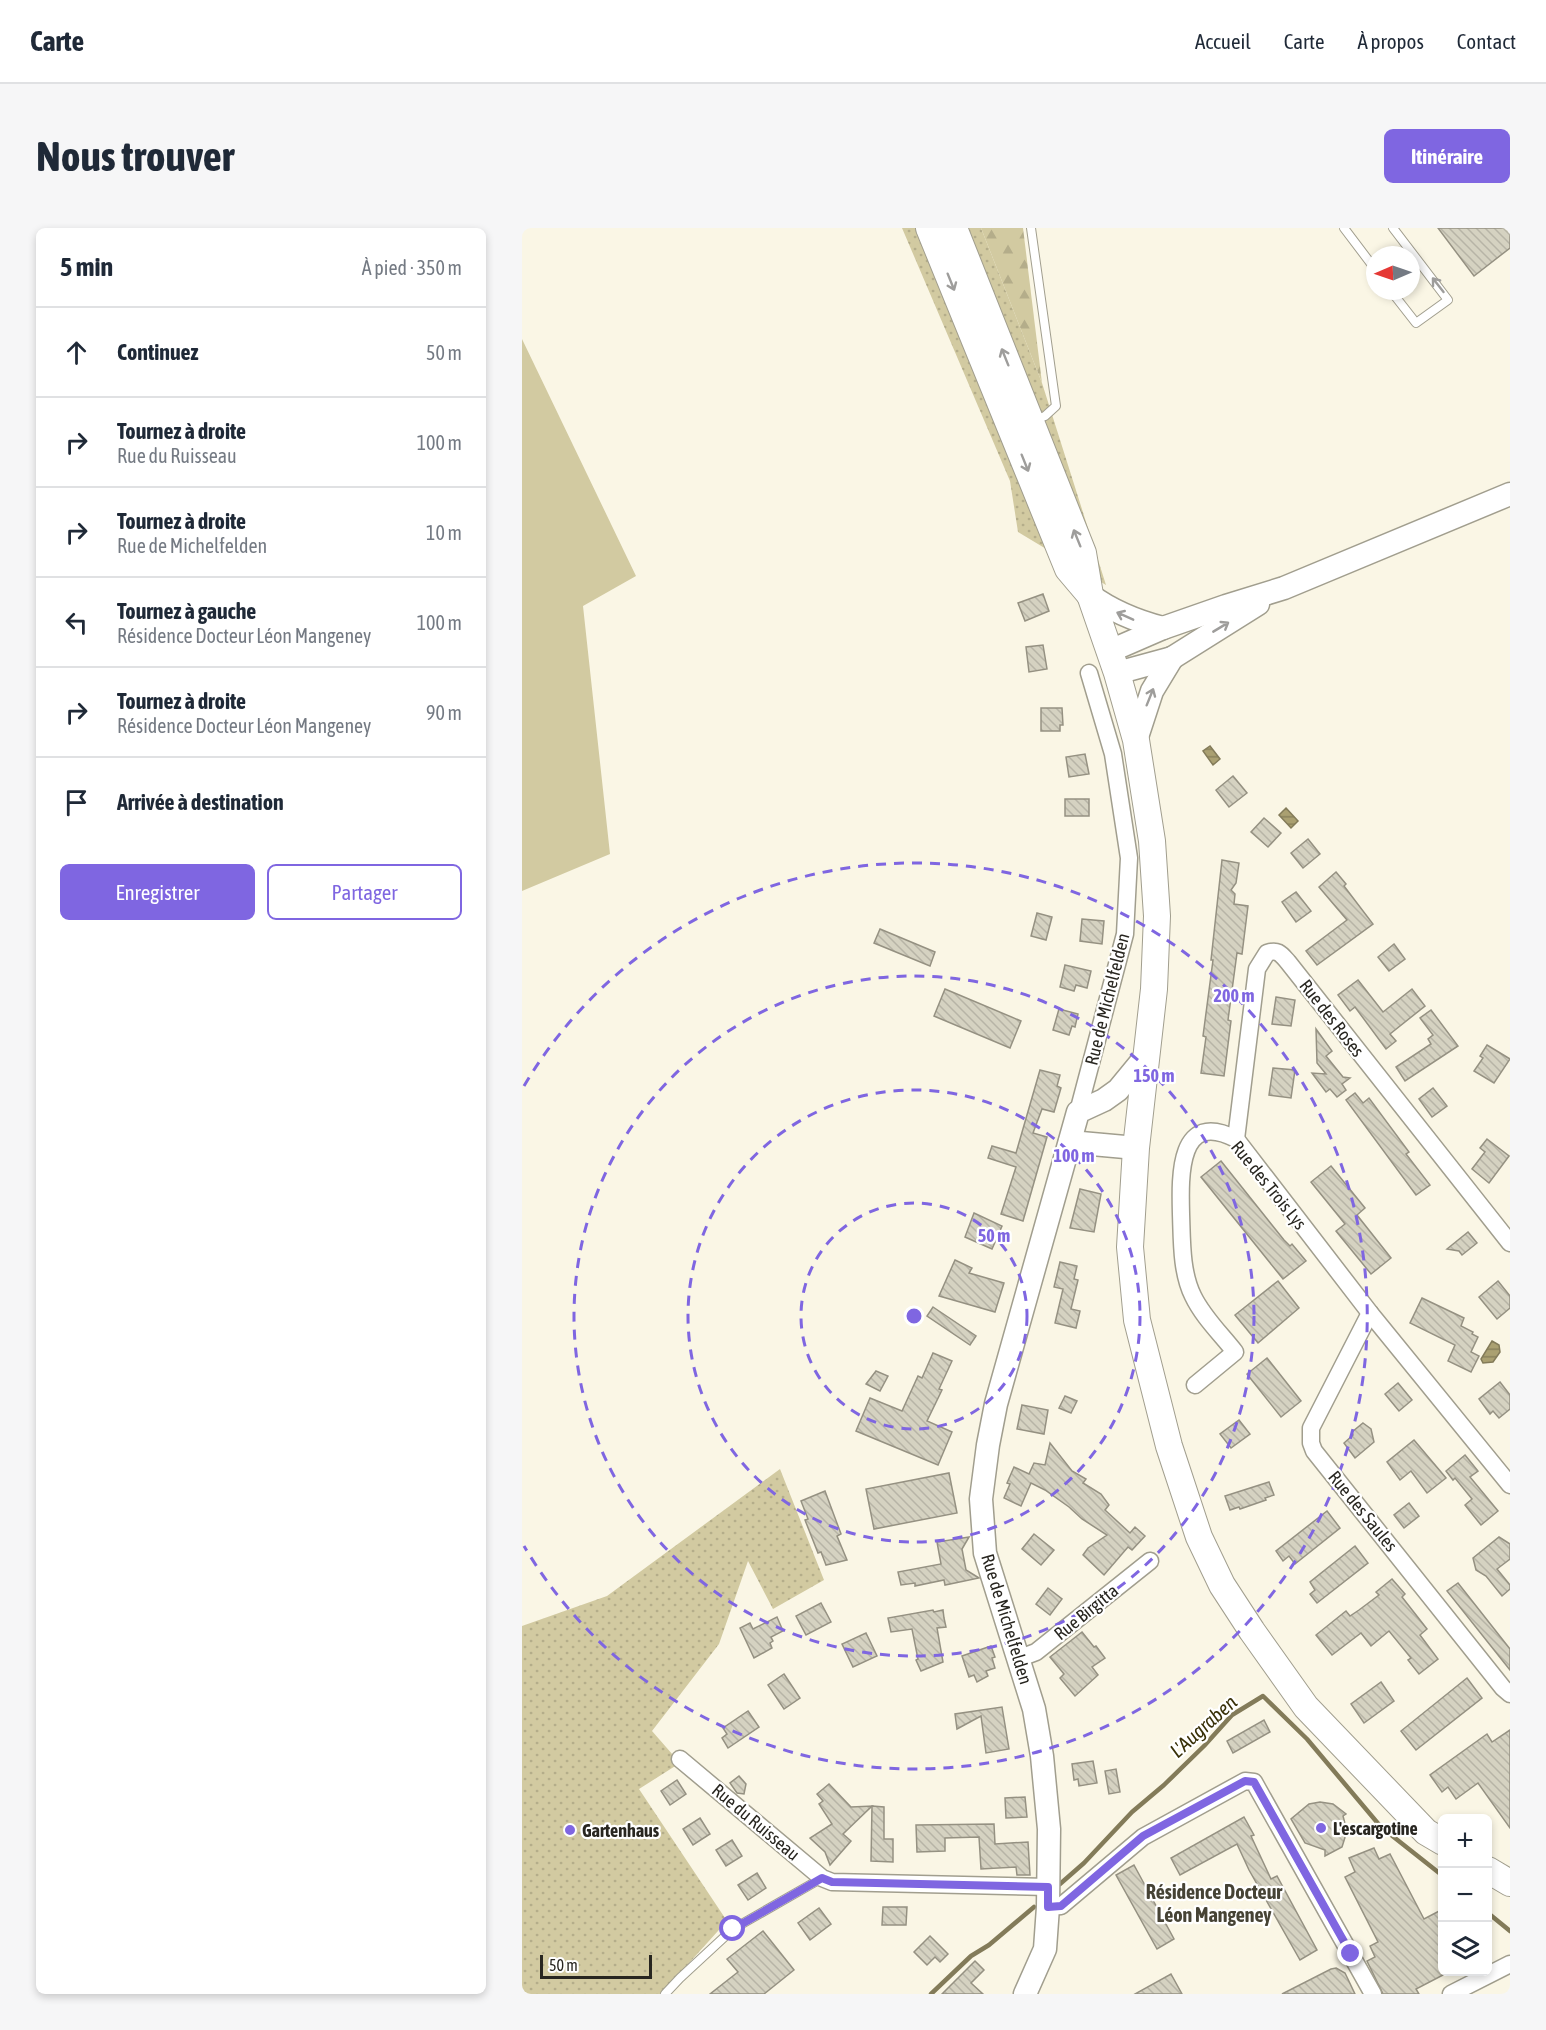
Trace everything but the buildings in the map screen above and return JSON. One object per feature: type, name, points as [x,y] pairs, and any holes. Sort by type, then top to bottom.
[{"type":"main road","points":[[929,228],[1068,569],[1090,595]]},
{"type":"main road","points":[[954,228],[1083,553],[1090,595],[1114,662],[1136,740],[1152,841],[1157,916],[1154,989],[1136,1148],[1130,1247],[1137,1320],[1169,1446],[1199,1537],[1222,1585],[1252,1631],[1306,1707],[1426,1832],[1438,1839]]},
{"type":"street","points":[[1114,662],[1163,628],[1284,588],[1510,495]]},
{"type":"street","points":[[1136,740],[1152,691],[1172,658],[1284,588]]},
{"type":"street","points":[[1090,595],[1115,612],[1163,628]]},
{"type":"street","points":[[1114,662],[1172,658]]},
{"type":"street","name":"Rue de Michelfelden","points":[[1025,1994],[1045,1949],[1049,1829],[1042,1756],[1034,1709],[1020,1658],[985,1553],[981,1500],[996,1404],[1070,1142],[1125,934],[1129,858],[1113,754],[1089,673]]},
{"type":"street","name":"Rue des Roses","points":[[1236,1139],[1257,969],[1267,953],[1279,952],[1510,1243]]},
{"type":"street","points":[[1078,1112],[1104,1100],[1118,1090],[1146,1056]]},
{"type":"street","name":"Rue des Trois Lys","points":[[1195,1385],[1235,1352],[1201,1310],[1192,1295],[1186,1274],[1181,1228],[1180,1184],[1186,1148],[1202,1133],[1212,1131],[1222,1132],[1236,1139],[1370,1313],[1510,1485]]},
{"type":"street","points":[[1070,1142],[1136,1148]]},
{"type":"street","name":"Rue des Saules","points":[[1370,1313],[1311,1428],[1311,1443],[1314,1450],[1508,1693]]},
{"type":"street","name":"Rue Birgitta","points":[[1020,1658],[1036,1652],[1150,1561]]},
{"type":"street","name":"Rue du Ruisseau","points":[[680,1759],[822,1878]]},
{"type":"street","points":[[822,1878],[832,1882],[1048,1897],[1061,1906],[1143,1836],[1245,1781],[1254,1782],[1372,1994]]},
{"type":"street","points":[[1451,1994],[1510,1964]]},
{"type":"lane","points":[[1031,228],[1056,406],[1046,416],[1031,422]]},
{"type":"lane","points":[[1344,228],[1366,257]]},
{"type":"lane","points":[[1393,228],[1407,246]]},
{"type":"lane","points":[[1398,300],[1416,323],[1449,300],[1420,263]]},
{"type":"lane","points":[[665,1994],[733,1929],[822,1878]]},
{"type":"green space","points":[[902,228],[981,228],[1042,383],[1106,585],[1018,532],[1010,481]]},
{"type":"green space","points":[[981,228],[1023,228],[1042,383]]},
{"type":"green space","points":[[522,339],[636,576],[583,606],[610,854],[522,891]]},
{"type":"green space","points":[[780,1469],[824,1580],[773,1609],[748,1561],[719,1644],[652,1731],[680,1763],[639,1789],[727,1921],[661,1994],[522,1994],[522,1626],[607,1596]]},
{"type":"shaded area","points":[[1210,746],[1220,759],[1213,765],[1203,751]]},
{"type":"shaded area","points":[[1286,808],[1298,821],[1291,828],[1279,815]]},
{"type":"shaded area","points":[[1492,1341],[1499,1345],[1500,1352],[1493,1362],[1483,1363],[1481,1359]]},
{"type":"waterway","name":"L'Augraben","points":[[1060,1884],[1084,1863],[1132,1812],[1204,1746],[1232,1715],[1263,1696],[1307,1739],[1381,1827],[1438,1872]]},
{"type":"waterway","name":"L'Augraben","points":[[931,1994],[971,1956],[989,1945],[1034,1907]]},
{"type":"waterway","name":"L'Augraben","points":[[1492,1916],[1510,1931]]},
{"type":"place","name":"L'escargotine","points":[[1321,1828]]},
{"type":"place","name":"Gartenhaus","points":[[570,1830]]},
{"type":"district","name":"Résidence Docteur Léon Mangeney","points":[[1214,1902]]},
{"type":"route","points":[[733,1929],[822,1878],[832,1882],[1048,1887],[1048,1907],[1061,1906],[1143,1836],[1245,1781],[1254,1782],[1351,1954]]}]
